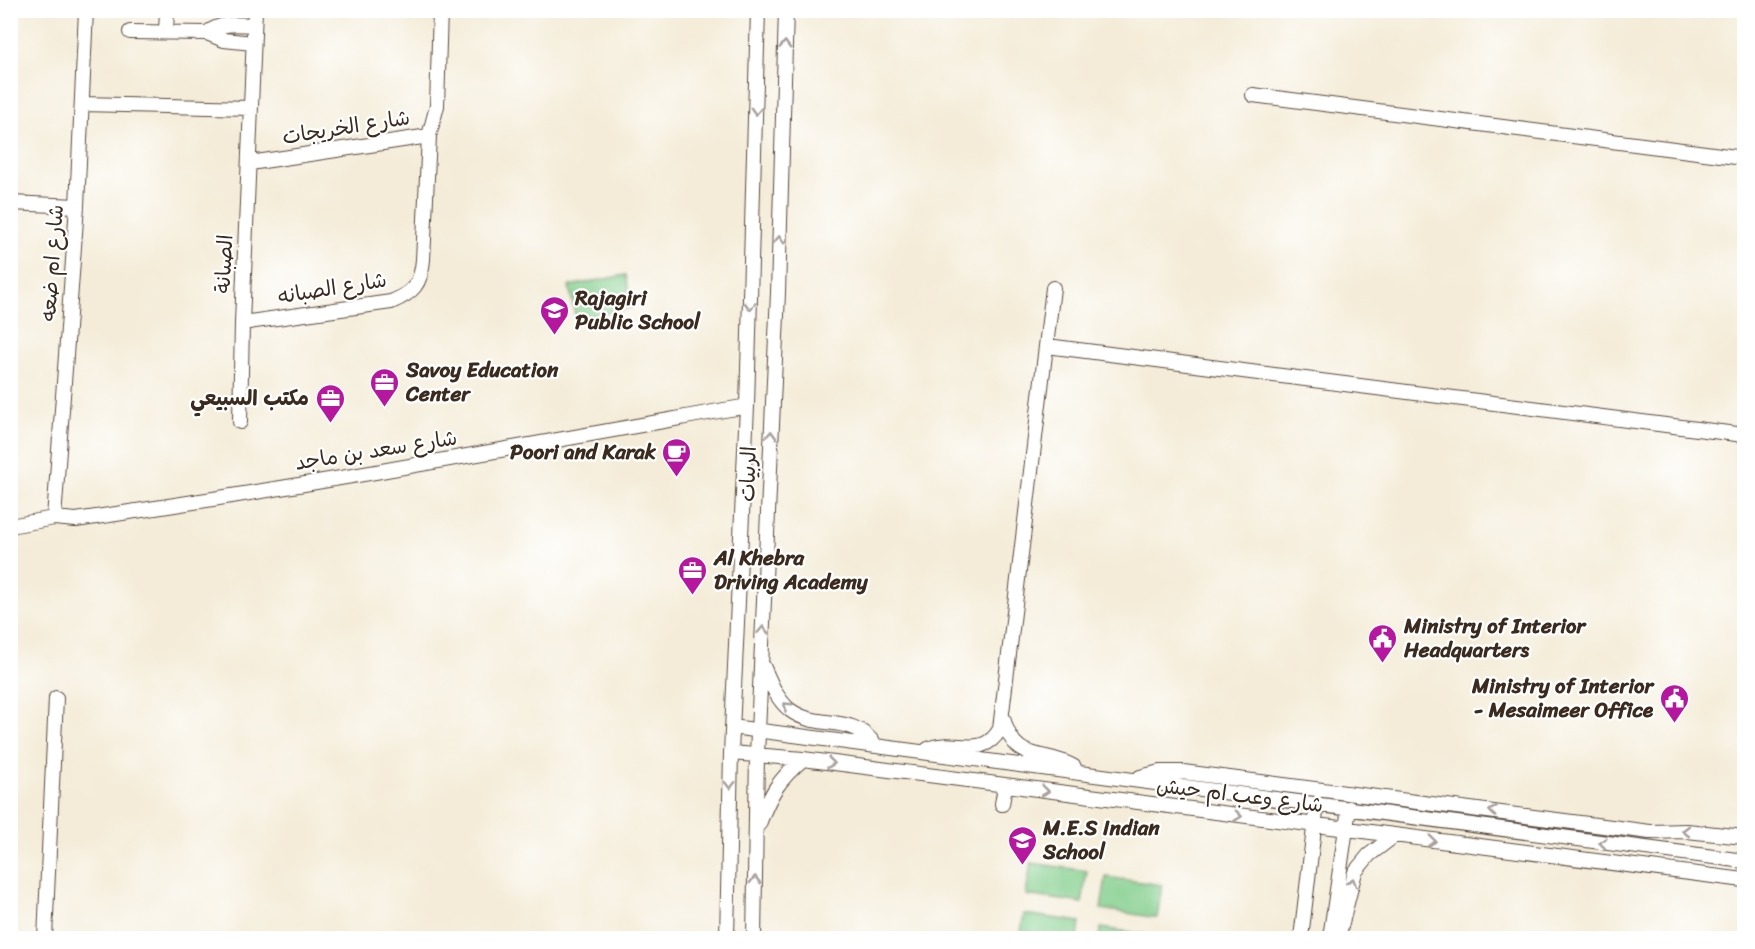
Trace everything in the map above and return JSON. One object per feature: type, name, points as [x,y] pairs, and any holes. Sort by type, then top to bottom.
[{"type":"street","name":"شارع ام ضعه","points":[[54,518],[77,206],[86,10]]},
{"type":"street","points":[[166,10],[166,32]]},
{"type":"street","name":"الصبانة","points":[[240,422],[255,10]]},
{"type":"street","name":"شارع الخريجات","points":[[250,163],[429,136],[436,106],[440,10]]},
{"type":"street","name":"الربيات","points":[[727,939],[731,753],[747,406],[758,10]]},
{"type":"street","name":"الربيات","points":[[754,939],[757,754],[775,310],[778,293],[786,10]]},
{"type":"street","points":[[207,33],[223,24],[254,25]]},
{"type":"street","points":[[130,32],[207,33],[224,40],[253,43]]},
{"type":"street","points":[[1253,95],[1744,158]]},
{"type":"street","points":[[81,104],[251,108]]},
{"type":"street","name":"شارع الصبانه","points":[[242,323],[391,302],[404,297],[414,288],[422,275],[429,136]]},
{"type":"street","points":[[10,203],[77,206]]},
{"type":"street","points":[[923,752],[938,745],[973,747],[984,745],[997,734],[1003,718],[1053,288]]},
{"type":"street","points":[[1047,346],[1744,435]]},
{"type":"street","name":"شارع سعد بن ماجد","points":[[10,526],[54,518],[76,520],[247,495],[298,484],[482,454],[747,406]]},
{"type":"street","points":[[761,663],[778,697],[789,710],[807,719],[851,726],[865,734],[875,746]]},
{"type":"street","points":[[45,939],[56,698]]},
{"type":"street","points":[[1003,718],[1008,734],[1019,748],[1035,755],[1067,763],[1082,772]]},
{"type":"street","name":"شارع وعب ام حيش","points":[[732,727],[1744,861]]},
{"type":"street","name":"شارع وعب ام حيش","points":[[731,753],[804,759],[1744,880]]},
{"type":"street","points":[[755,834],[773,790],[788,772],[804,759]]},
{"type":"street","name":"شارع وعب ام حيش","points":[[1132,779],[1160,772],[1183,772],[1650,832],[1687,831],[1744,837]]},
{"type":"street","points":[[1002,804],[1005,786]]},
{"type":"street","points":[[1302,939],[1317,803]]},
{"type":"street","points":[[1330,939],[1349,808]]},
{"type":"street","points":[[1524,833],[1548,818]]},
{"type":"street","points":[[1338,939],[1355,872],[1369,855],[1394,836]]},
{"type":"green space","points":[[626,275],[632,308],[576,319],[569,286]]},
{"type":"green space","points":[[1031,863],[1087,871],[1082,903],[1026,895]]},
{"type":"green space","points":[[1106,877],[1162,885],[1157,918],[1101,909]]},
{"type":"green space","points":[[1024,914],[1080,922],[1078,938],[1020,938]]},
{"type":"green space","points":[[1101,928],[1157,936],[1156,938],[1099,938]]},
{"type":"place","name":"Rajagiri Public School","points":[[554,336]]},
{"type":"place","name":"Savoy Education Center","points":[[385,408]]},
{"type":"place","name":"مكتب السبيعي","points":[[330,424]]},
{"type":"place","name":"Poori and Karak","points":[[677,478]]},
{"type":"place","name":"Al Khebra Driving Academy","points":[[693,596]]},
{"type":"place","name":"Ministry of Interior Headquarters","points":[[1383,664]]},
{"type":"place","name":"Ministry of Interior - Mesaimeer Office","points":[[1674,724]]},
{"type":"place","name":"M.E.S Indian School","points":[[1022,866]]}]
